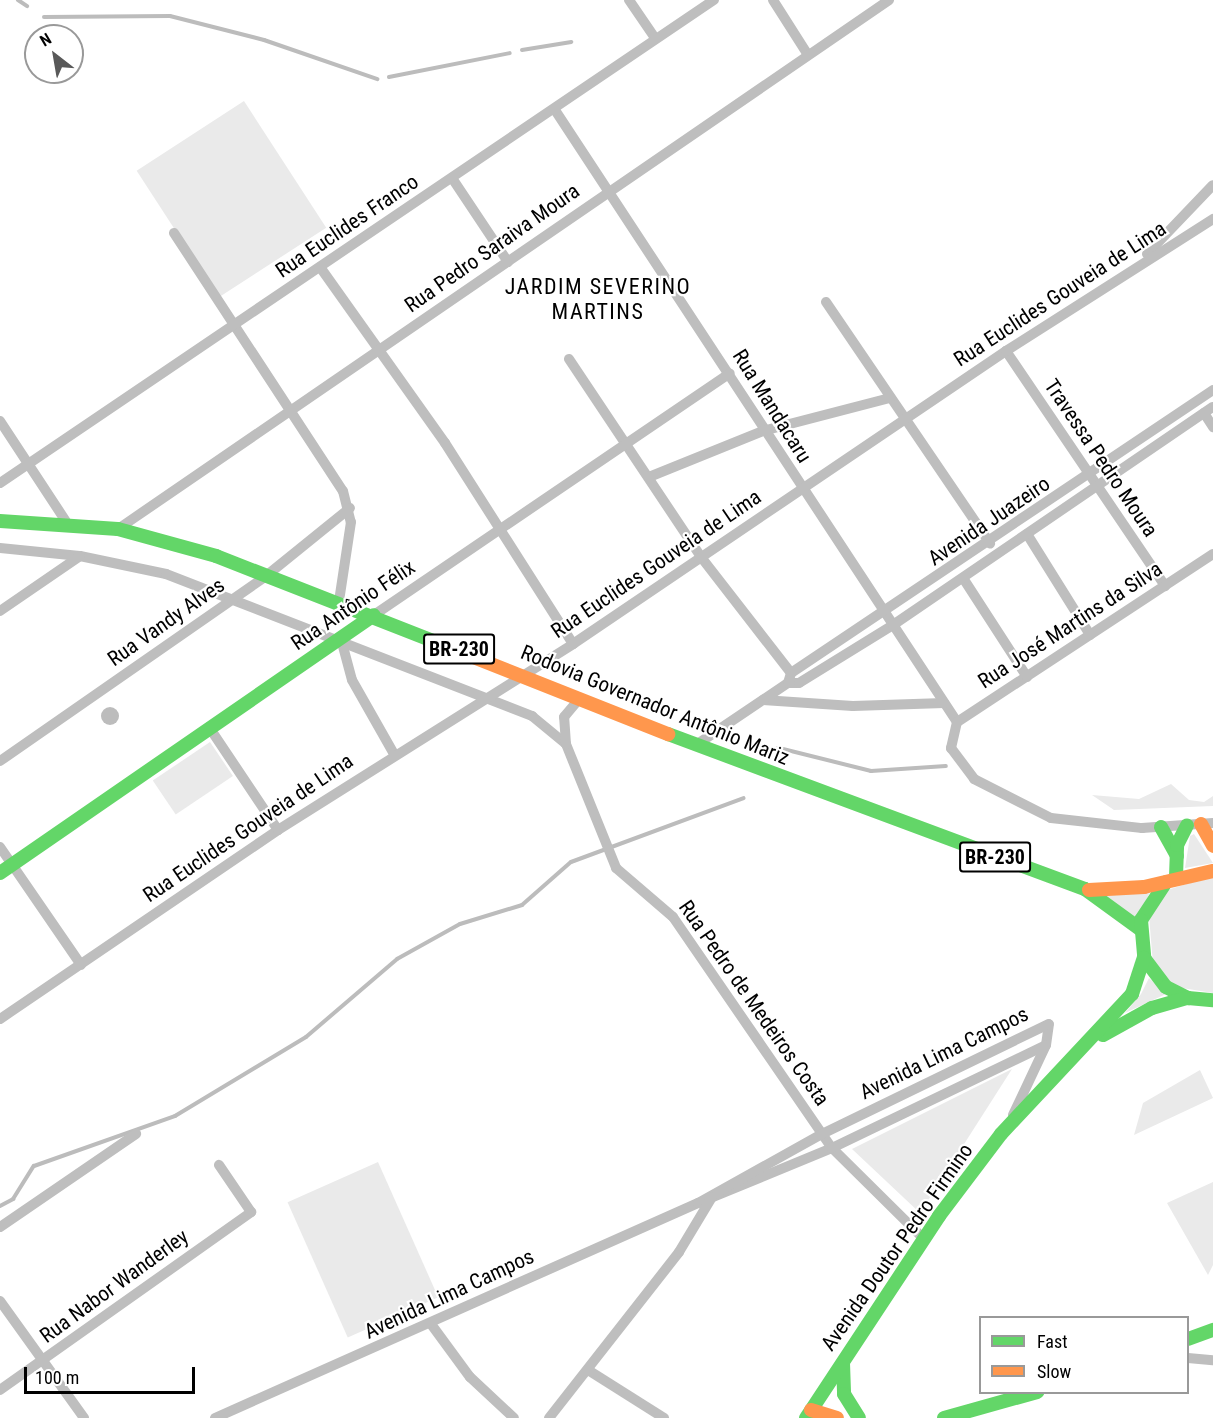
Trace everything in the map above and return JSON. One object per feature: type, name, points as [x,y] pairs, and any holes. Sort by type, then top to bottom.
[{"type":"main road","name":"Rodovia Governador Antônio Mariz","points":[[0,521],[67,523],[118,529],[339,601],[696,745],[1085,889],[1140,929]]},
{"type":"main road","name":"Rua Antônio Félix","points":[[0,873],[374,615]]},
{"type":"main road","points":[[1213,846],[1200,824],[1177,856],[1171,879],[1148,903],[1140,929],[1144,958],[1162,983],[1188,998],[1213,1000]]},
{"type":"main road","points":[[1161,827],[1177,856]]},
{"type":"main road","name":"Rodovia Governador Antônio Mariz","points":[[1085,889],[1171,879],[1213,870]]},
{"type":"main road","name":"Avenida Doutor Pedro Firmino","points":[[808,1414],[923,1238],[1001,1134],[1132,994],[1144,958]]},
{"type":"main road","name":"Avenida Doutor Pedro Firmino","points":[[1078,1053],[1135,1016],[1188,998]]},
{"type":"main road","points":[[1189,1339],[1213,1330]]},
{"type":"main road","points":[[843,1361],[844,1394],[859,1418]]},
{"type":"main road","points":[[944,1418],[1030,1394]]},
{"type":"main road","points":[[808,1414],[837,1418]]},
{"type":"street","points":[[629,0],[655,38]]},
{"type":"street","name":"Rua Euclides Franco","points":[[0,483],[555,110],[655,38],[714,0]]},
{"type":"street","points":[[773,0],[808,55]]},
{"type":"street","name":"Rua Pedro Saraiva Moura","points":[[118,529],[508,262],[608,190],[889,0]]},
{"type":"street","name":"Rua Mandacaru","points":[[555,110],[730,374],[763,431],[944,703],[954,726],[951,748],[965,771],[1017,803],[1094,826],[1161,827],[1200,824]]},
{"type":"street","points":[[452,178],[508,262]]},
{"type":"street","points":[[1129,272],[1213,185]]},
{"type":"street","name":"Rua Euclides Gouveia de Lima","points":[[0,1019],[278,830],[394,754],[573,644],[1006,351],[1213,219]]},
{"type":"street","points":[[174,233],[292,411],[350,508],[348,564],[339,601]]},
{"type":"street","points":[[320,267],[501,531],[573,644]]},
{"type":"street","points":[[826,302],[990,543]]},
{"type":"street","name":"Travessa Pedro Moura","points":[[1006,351],[1165,586]]},
{"type":"street","points":[[569,359],[701,557],[790,678]]},
{"type":"street","name":"Rua Antônio Félix","points":[[374,615],[730,374]]},
{"type":"street","name":"Avenida Juazeiro","points":[[696,745],[763,700],[790,678],[1213,390]]},
{"type":"street","points":[[649,477],[763,431],[891,398]]},
{"type":"street","points":[[1208,410],[1213,427]]},
{"type":"street","name":"Avenida Juazeiro","points":[[790,678],[799,683],[893,625],[1208,410]]},
{"type":"street","points":[[0,421],[67,523]]},
{"type":"street","name":"Rua Vandy Alves","points":[[0,761],[266,576],[350,508]]},
{"type":"street","points":[[1027,534],[1090,635]]},
{"type":"street","points":[[0,549],[80,556],[166,574],[488,697]]},
{"type":"street","name":"Rua José Martins da Silva","points":[[954,726],[1213,554]]},
{"type":"street","points":[[0,611],[80,556]]},
{"type":"street","points":[[963,578],[1027,677]]},
{"type":"street","points":[[341,639],[352,680],[394,754]]},
{"type":"street","name":"Rua Pedro de Medeiros Costa","points":[[488,697],[532,716],[566,744]]},
{"type":"street","name":"Rua Pedro de Medeiros Costa","points":[[580,698],[564,717],[566,744],[591,798],[601,842],[607,855],[673,917],[832,1148],[923,1238]]},
{"type":"street","points":[[763,700],[853,706],[944,703]]},
{"type":"street","points":[[209,727],[278,830]]},
{"type":"street","points":[[0,847],[14,862],[81,965]]},
{"type":"street","name":"Avenida Lima Campos","points":[[215,1418],[431,1324],[698,1203],[832,1148],[1046,1045],[1049,1024],[822,1134],[712,1197]]},
{"type":"street","points":[[1001,1134],[1046,1045]]},
{"type":"street","points":[[938,1078],[946,1093]]},
{"type":"street","points":[[867,1113],[874,1128]]},
{"type":"street","points":[[0,1227],[136,1134]]},
{"type":"street","name":"Rua Nabor Wanderley","points":[[0,1390],[251,1212],[219,1166]]},
{"type":"street","points":[[549,1418],[679,1252],[712,1197]]},
{"type":"street","points":[[0,1301],[41,1362],[84,1418]]},
{"type":"street","points":[[431,1324],[470,1377],[514,1418]]},
{"type":"street","points":[[1189,1358],[1213,1360]]},
{"type":"street","points":[[588,1370],[650,1414],[664,1418]]},
{"type":"shaded area","points":[[244,101],[326,228],[219,297],[137,171]]},
{"type":"shaded area","points":[[110,707],[117,709],[119,716],[117,723],[110,725],[103,723],[101,716],[103,709]]},
{"type":"shaded area","points":[[210,742],[233,776],[176,815],[153,781]]},
{"type":"shaded area","points":[[1171,784],[1189,800],[1204,802],[1213,796],[1213,806],[1114,810],[1092,795],[1139,799]]},
{"type":"shaded area","points":[[1194,834],[1213,863],[1185,868],[1190,836]]},
{"type":"shaded area","points":[[1213,876],[1213,993],[1176,987],[1153,964],[1149,916],[1167,890]]},
{"type":"shaded area","points":[[1151,890],[1137,920],[1103,894]]},
{"type":"shaded area","points":[[1149,978],[1166,994],[1125,1013],[1141,994]]},
{"type":"shaded area","points":[[1012,1069],[920,1213],[852,1149]]},
{"type":"shaded area","points":[[1200,1070],[1213,1098],[1134,1135],[1143,1103]]},
{"type":"shaded area","points":[[378,1162],[438,1297],[348,1337],[288,1202]]},
{"type":"shaded area","points":[[1213,1182],[1213,1265],[1208,1275],[1167,1203]]},
{"type":"waterway","points":[[18,0],[27,6]]},
{"type":"waterway","points":[[44,17],[170,16],[264,40],[377,79]]},
{"type":"waterway","points":[[522,50],[571,42]]},
{"type":"waterway","points":[[389,77],[510,53]]},
{"type":"waterway","points":[[765,752],[779,748],[871,771],[946,766]]},
{"type":"waterway","points":[[0,1206],[13,1199],[34,1166],[175,1116],[306,1037],[397,959],[460,924],[522,905],[571,862],[744,798]]},
{"type":"traffic: fast","points":[[0,521],[118,529],[216,556],[448,647]]},
{"type":"traffic: fast","points":[[0,873],[374,615]]},
{"type":"traffic: fast","points":[[668,734],[1085,889],[1140,929]]},
{"type":"traffic: fast","points":[[1176,877],[1177,845],[1187,825]]},
{"type":"traffic: fast","points":[[1161,827],[1177,856]]},
{"type":"traffic: fast","points":[[1166,882],[1141,920],[1144,958],[1166,987],[1188,998],[1213,1000]]},
{"type":"traffic: fast","points":[[806,1418],[939,1216],[1001,1134],[1132,994],[1144,958]]},
{"type":"traffic: fast","points":[[1103,1035],[1152,1008],[1188,998]]},
{"type":"traffic: fast","points":[[1189,1339],[1213,1330]]},
{"type":"traffic: fast","points":[[843,1363],[844,1394],[859,1418]]},
{"type":"traffic: fast","points":[[944,1418],[1030,1394]]},
{"type":"traffic: slow","points":[[448,647],[668,734]]},
{"type":"traffic: slow","points":[[1201,824],[1213,846]]},
{"type":"traffic: slow","points":[[1089,890],[1144,887],[1213,871]]},
{"type":"traffic: slow","points":[[811,1410],[837,1418]]},
{"type":"district","name":"JARDIM SEVERINO MARTINS","points":[[598,298]]}]
